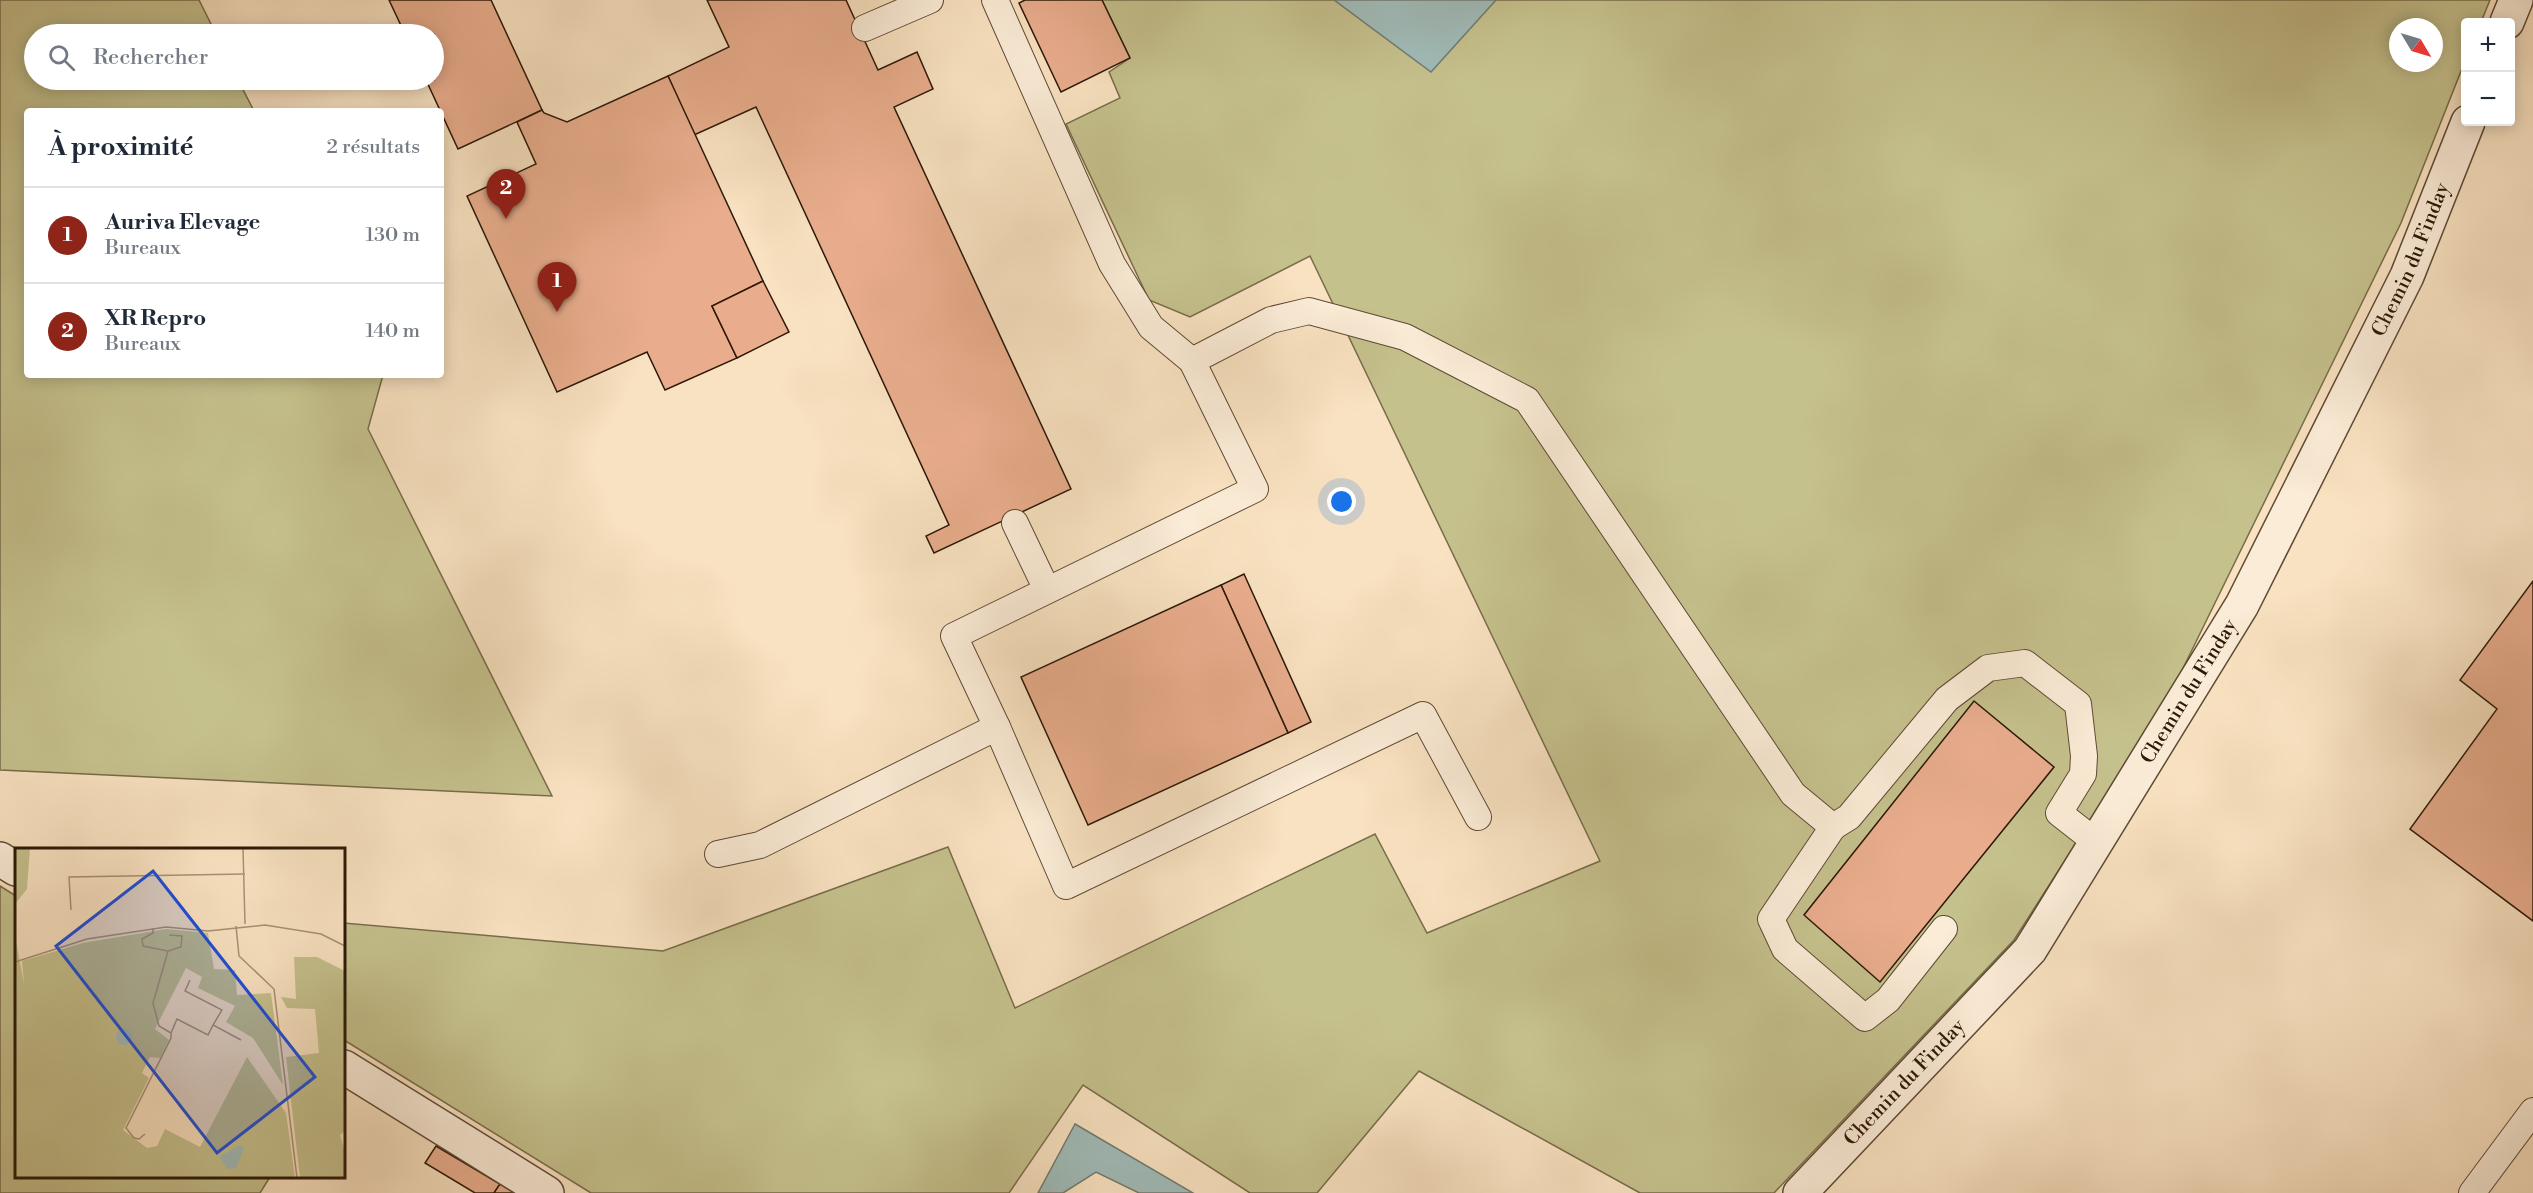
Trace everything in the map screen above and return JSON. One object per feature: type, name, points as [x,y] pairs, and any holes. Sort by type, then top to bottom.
[{"type":"street","points":[[2509,18],[2516,0]]},
{"type":"street","name":"Chemin du Finday","points":[[1800,1193],[2030,950],[2242,605],[2407,276],[2466,126]]},
{"type":"street","points":[[0,859],[15,868]]},
{"type":"street","points":[[345,1067],[547,1193]]},
{"type":"lane","points":[[865,28],[930,0]]},
{"type":"lane","points":[[995,0],[1112,264],[1151,327],[1192,361],[1255,489],[954,636],[997,727],[1066,886],[1423,715],[1478,817]]},
{"type":"lane","points":[[1192,361],[1271,320],[1309,311],[1405,337],[1527,400],[1793,794],[1833,827]]},
{"type":"lane","points":[[1015,522],[1047,590]]},
{"type":"lane","points":[[1944,929],[1888,1000],[1865,1018],[1785,949],[1771,919],[1833,827],[1850,817],[1947,699],[1988,668],[2025,663],[2078,704],[2084,756],[2083,774],[2059,813],[2096,842]]},
{"type":"lane","points":[[718,854],[760,845],[997,727]]},
{"type":"lane","points":[[2472,1193],[2533,1111]]},
{"type":"shaded area","points":[[0,0],[199,0],[211,24],[24,24],[24,90],[243,90],[252,108],[24,108],[24,378],[382,378],[368,429],[552,796],[0,770]]},
{"type":"shaded area","points":[[1102,0],[2490,0],[2483,18],[2461,18],[2461,71],[2401,223],[2166,703],[2014,940],[1774,1193],[1640,1193],[1419,1071],[1317,1193],[1250,1193],[1083,1085],[1009,1193],[591,1193],[345,1041],[345,923],[663,951],[948,847],[1015,1008],[1375,834],[1427,933],[1600,861],[1310,256],[1190,317],[1149,300],[1066,124],[1120,98],[1109,72],[1130,58]]},
{"type":"shaded area","points":[[0,886],[15,895],[15,1178],[269,1178],[260,1193],[0,1193]]},
{"type":"water","points":[[1334,0],[1496,0],[1431,72]]},
{"type":"water","points":[[1075,1124],[1193,1193],[1139,1193],[1096,1172],[1063,1193],[1038,1193]]},
{"type":"building","points":[[389,0],[491,0],[542,110],[458,149],[444,119],[444,108],[439,108],[431,90],[444,90],[444,24],[400,24]]},
{"type":"building","points":[[707,0],[846,0],[878,70],[917,52],[933,89],[894,107],[1071,489],[934,553],[926,536],[949,525],[756,107],[694,135],[668,76],[729,47]]},
{"type":"building","points":[[1025,0],[1102,0],[1130,58],[1061,92],[1019,3]]},
{"type":"building","points":[[668,76],[763,281],[712,306],[737,358],[665,390],[647,352],[557,392],[467,196],[536,164],[517,122],[542,110],[544,113],[567,122]]},
{"type":"building","points":[[763,281],[789,332],[737,358],[712,306]]},
{"type":"building","points":[[1244,574],[1311,722],[1288,733],[1221,585]]},
{"type":"building","points":[[2533,581],[2533,921],[2410,829],[2497,709],[2460,680]]},
{"type":"building","points":[[1221,585],[1288,733],[1088,825],[1021,677]]},
{"type":"building","points":[[1974,701],[2054,767],[1880,982],[1804,915]]},
{"type":"building","points":[[436,1146],[500,1184],[494,1193],[475,1193],[425,1163]]},
{"type":"building","points":[[500,1184],[515,1193],[494,1193]]},
{"type":"place","name":"XR Repro","points":[[506,219]]},
{"type":"place","name":"Auriva Elevage","points":[[557,312]]}]
